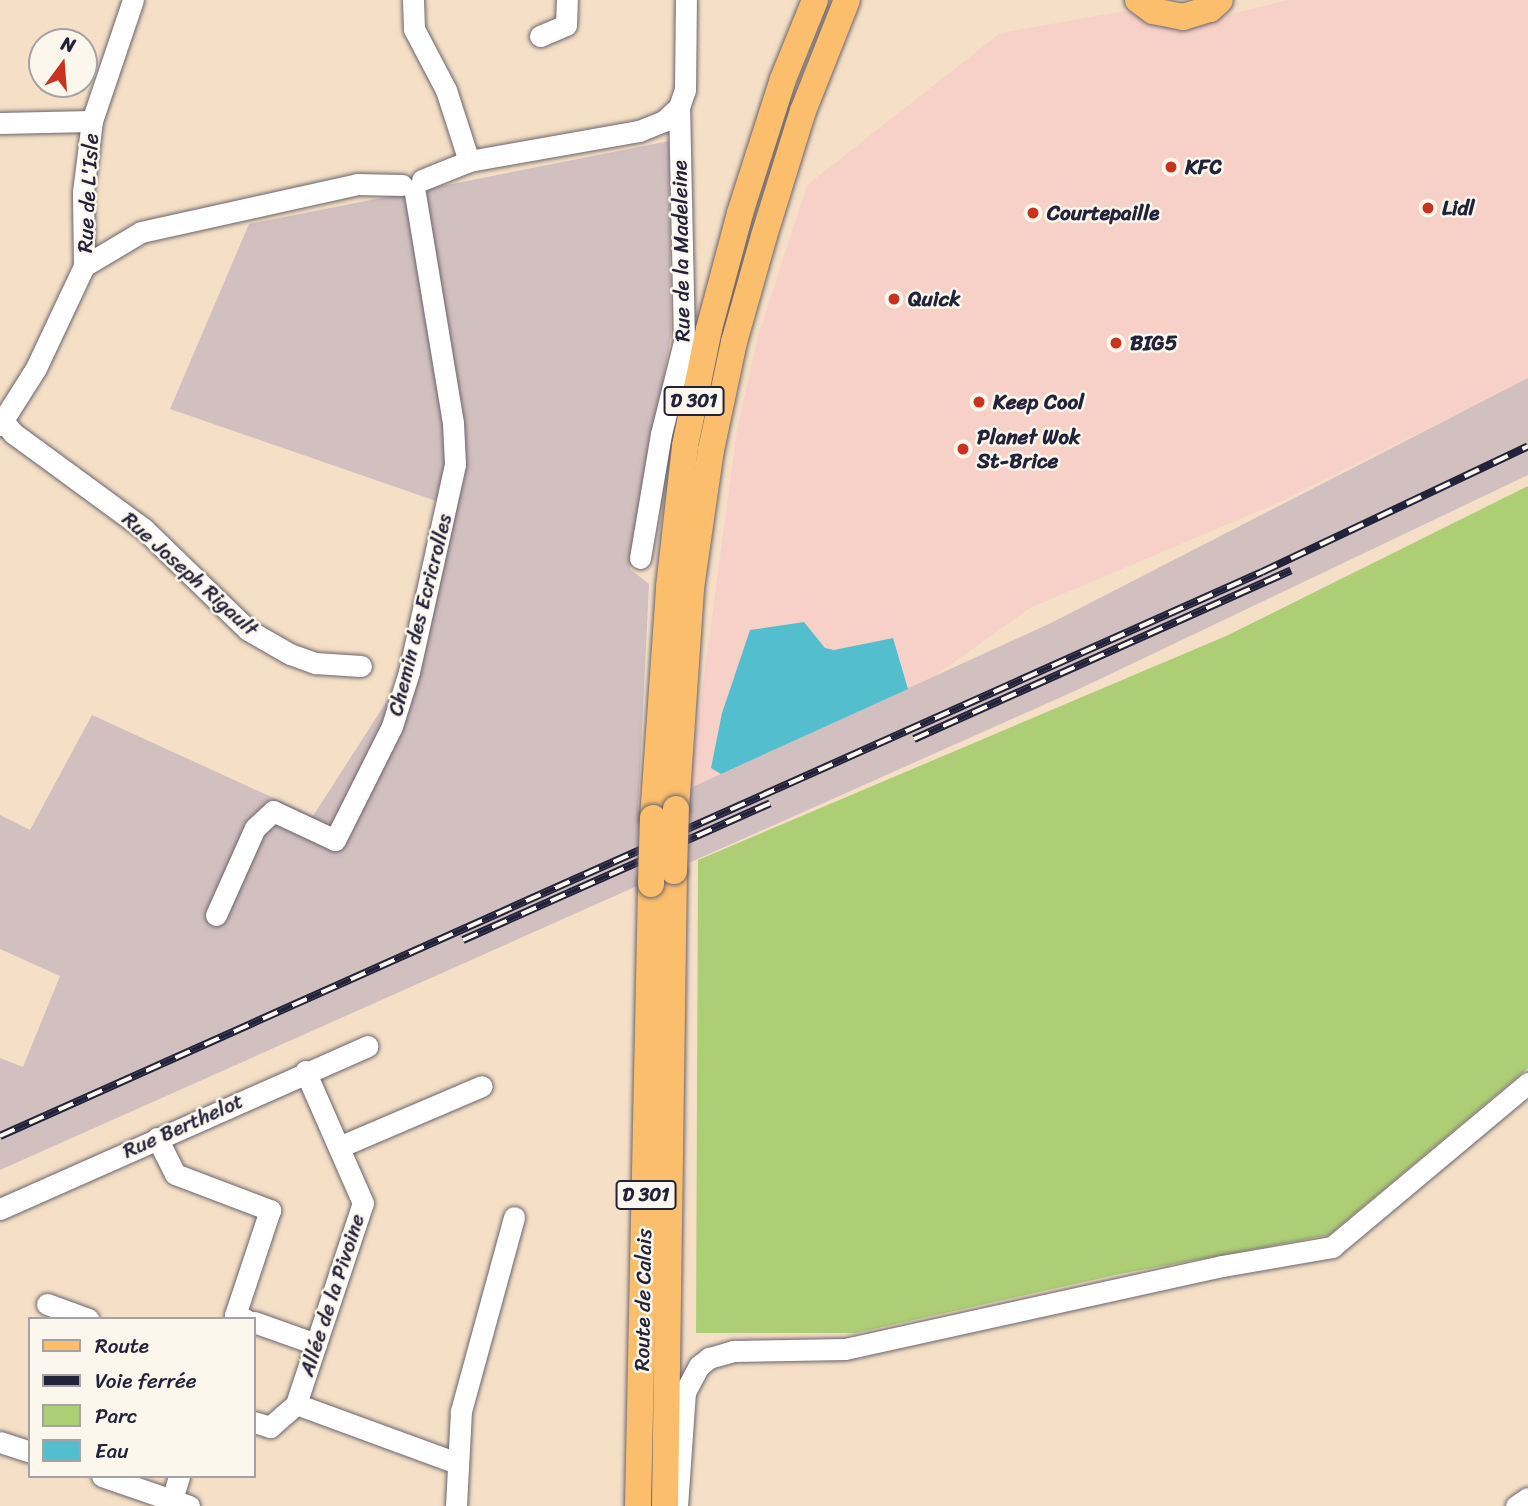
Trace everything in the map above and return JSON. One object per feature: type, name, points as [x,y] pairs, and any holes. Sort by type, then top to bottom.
[{"type":"main road","name":"D 301","points":[[665,813],[669,587],[685,446],[709,329],[740,213],[783,79],[814,0]]},
{"type":"main road","points":[[803,111],[839,0]]},
{"type":"main road","name":"D 301","points":[[665,813],[691,588],[711,450],[734,342],[803,111],[847,0]]},
{"type":"main road","points":[[1138,0],[1153,11],[1183,17],[1210,9],[1220,0]]},
{"type":"main road","name":"Route de Calais","points":[[665,813],[674,871],[665,1506]]},
{"type":"main road","name":"Route de Calais","points":[[638,1506],[651,884],[665,813]]},
{"type":"street","name":"Rue de L'Isle","points":[[84,266],[83,192],[92,121],[133,0]]},
{"type":"street","points":[[413,0],[414,29],[446,90],[469,161]]},
{"type":"street","points":[[540,36],[566,25],[567,0]]},
{"type":"street","name":"Rue de la Madeleine","points":[[640,558],[661,434],[684,342],[682,98],[686,0]]},
{"type":"street","points":[[1,422],[36,368],[84,266],[141,232],[192,217],[357,184],[413,186],[469,161],[639,131],[664,121],[682,98]]},
{"type":"street","points":[[0,122],[92,121]]},
{"type":"street","name":"Chemin des Ecricrolles","points":[[216,915],[255,828],[273,811],[335,840],[392,726],[409,672],[454,464],[453,424],[413,186]]},
{"type":"street","name":"Rue Joseph Rigault","points":[[1,422],[144,528],[248,630],[289,654],[315,663],[361,666]]},
{"type":"street","name":"Rue Berthelot","points":[[0,1209],[305,1071],[367,1046]]},
{"type":"street","name":"Allée de la Pivoine","points":[[296,1404],[363,1203],[305,1071]]},
{"type":"street","points":[[677,1506],[685,1392],[699,1366],[709,1358],[734,1351],[845,1349],[1168,1277],[1332,1247],[1528,1083]]},
{"type":"street","points":[[339,1147],[482,1086]]},
{"type":"street","points":[[157,1138],[175,1174],[270,1210],[234,1315],[240,1317]]},
{"type":"street","points":[[456,1506],[461,1411],[514,1217]]},
{"type":"street","points":[[47,1304],[83,1317]]},
{"type":"street","points":[[256,1323],[316,1344]]},
{"type":"street","points":[[256,1423],[270,1427],[296,1404],[457,1463]]},
{"type":"street","points":[[0,1442],[28,1451]]},
{"type":"street","points":[[107,1478],[177,1504],[179,1478]]},
{"type":"street","points":[[1516,1506],[1528,1498]]},
{"type":"shaded area","points":[[1288,0],[1528,0],[1528,379],[1278,503],[1030,608],[922,685],[706,787],[689,788],[737,430],[758,336],[807,185],[1000,33],[1124,11],[1172,29]]},
{"type":"shaded area","points":[[669,141],[671,336],[630,569],[649,584],[638,812],[1051,623],[1528,378],[1528,475],[1077,690],[0,1170],[0,1058],[23,1067],[60,976],[0,949],[0,815],[30,830],[92,715],[313,816],[401,679],[439,502],[170,409],[249,224]]},
{"type":"green space","points":[[1528,486],[1528,1068],[1329,1235],[1120,1274],[856,1333],[696,1333],[698,860],[1226,636]]},
{"type":"water","points":[[804,622],[825,648],[834,650],[893,638],[908,689],[721,774],[711,768],[722,713],[750,630]]},
{"type":"railway","points":[[0,1136],[1262,572],[1528,446]]},
{"type":"railway","points":[[914,739],[1291,570]]},
{"type":"railway","points":[[463,940],[770,803]]},
{"type":"place","name":"KFC","points":[[1171,167]]},
{"type":"place","name":"Lidl","points":[[1428,208]]},
{"type":"place","name":"Courtepaille","points":[[1033,213]]},
{"type":"place","name":"Quick","points":[[894,299]]},
{"type":"place","name":"BIG5","points":[[1116,343]]},
{"type":"place","name":"Keep Cool","points":[[979,402]]},
{"type":"place","name":"Planet Wok St-Brice","points":[[963,449]]}]
